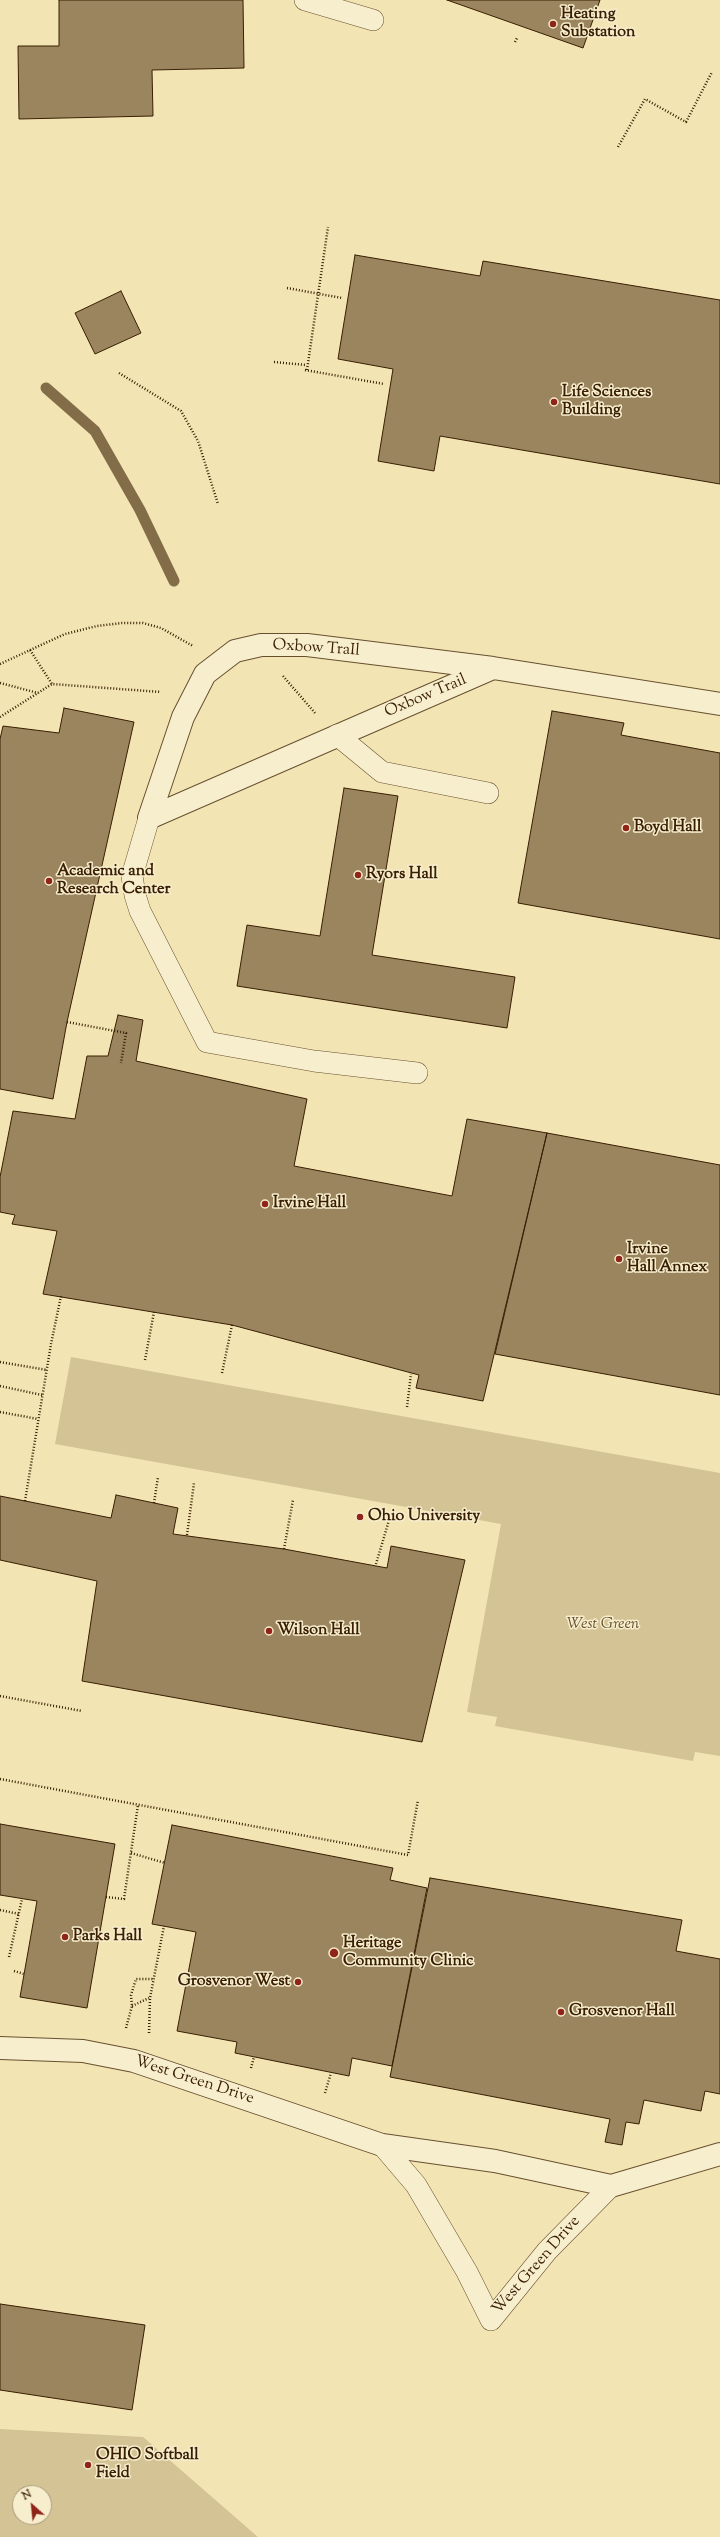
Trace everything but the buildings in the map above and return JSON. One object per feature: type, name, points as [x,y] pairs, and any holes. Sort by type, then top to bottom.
[{"type":"street","name":"Oxbow TraIl","points":[[149,818],[183,717],[205,674],[234,651],[261,645],[307,645],[493,668]]},
{"type":"street","points":[[493,668],[720,704]]},
{"type":"street","name":"Oxbow Trail","points":[[149,818],[493,668]]},
{"type":"street","name":"West Green Drive","points":[[0,2048],[83,2051],[134,2061],[382,2145],[495,2162],[611,2186],[720,2154]]},
{"type":"lane","points":[[305,0],[373,20]]},
{"type":"lane","points":[[337,735],[382,772],[488,793]]},
{"type":"lane","points":[[149,818],[132,876],[135,895],[140,911],[207,1042],[314,1062],[418,1073]]},
{"type":"lane","name":"West Green Drive","points":[[382,2145],[416,2185],[467,2272],[490,2320],[547,2250],[611,2186]]},
{"type":"path","points":[[515,42],[517,38]]},
{"type":"path","points":[[618,147],[645,99],[686,122],[712,72]]},
{"type":"path","points":[[328,227],[305,370],[384,384]]},
{"type":"path","points":[[287,288],[342,298]]},
{"type":"path","points":[[274,362],[306,365]]},
{"type":"path","points":[[119,373],[181,411],[198,440],[218,504]]},
{"type":"path","points":[[0,664],[65,634],[97,626],[144,623],[161,628],[219,662]]},
{"type":"path","points":[[261,645],[271,661],[286,679],[326,726],[337,735]]},
{"type":"path","points":[[30,650],[52,684]]},
{"type":"path","points":[[0,683],[39,693]]},
{"type":"path","points":[[0,717],[52,684],[161,692]]},
{"type":"path","points":[[67,1022],[126,1033],[120,1063]]},
{"type":"path","points":[[25,1501],[42,1395],[62,1296]]},
{"type":"path","points":[[145,1360],[154,1312]]},
{"type":"path","points":[[222,1373],[232,1325]]},
{"type":"path","points":[[0,1362],[47,1370]]},
{"type":"path","points":[[407,1407],[411,1374]]},
{"type":"path","points":[[0,1386],[42,1395]]},
{"type":"path","points":[[0,1412],[38,1419]]},
{"type":"path","points":[[154,1503],[158,1477]]},
{"type":"path","points":[[187,1535],[194,1483]]},
{"type":"path","points":[[284,1549],[293,1500]]},
{"type":"path","points":[[376,1564],[390,1516]]},
{"type":"path","points":[[0,1696],[82,1711]]},
{"type":"path","points":[[0,1779],[408,1855],[418,1800]]},
{"type":"path","points":[[106,1897],[124,1899],[138,1805]]},
{"type":"path","points":[[131,1854],[164,1863]]},
{"type":"path","points":[[9,1957],[22,1899]]},
{"type":"path","points":[[0,1910],[19,1914]]},
{"type":"path","points":[[148,2036],[150,1998],[164,1926]]},
{"type":"path","points":[[14,1971],[24,1974]]},
{"type":"path","points":[[124,2032],[132,2006],[131,1995],[136,1979],[154,1980]]},
{"type":"path","points":[[132,2006],[150,1998]]},
{"type":"path","points":[[251,2069],[254,2057]]},
{"type":"path","points":[[325,2094],[331,2073]]},
{"type":"green space","name":"West Green","points":[[71,1357],[720,1473],[720,1756],[695,1752],[693,1761],[495,1726],[497,1717],[467,1712],[501,1524],[55,1444]]},
{"type":"green space","name":"OHIO Softball Field","points":[[0,2429],[143,2437],[258,2537],[0,2537]]},
{"type":"waterway","points":[[46,388],[95,431],[140,510],[174,581]]},
{"type":"place","name":"Heating Substation","points":[[553,24]]},
{"type":"place","name":"Life Sciences Building","points":[[554,402]]},
{"type":"place","name":"Boyd Hall","points":[[626,828]]},
{"type":"place","name":"Ryors Hall","points":[[358,875]]},
{"type":"place","name":"Academic and Research Center","points":[[49,881]]},
{"type":"place","name":"Irvine Hall","points":[[265,1204]]},
{"type":"place","name":"Irvine Hall Annex","points":[[619,1259]]},
{"type":"place","name":"Ohio University","points":[[360,1517]]},
{"type":"place","name":"Wilson Hall","points":[[269,1631]]},
{"type":"place","name":"Parks Hall","points":[[65,1937]]},
{"type":"place","name":"Heritage Community Clinic","points":[[334,1953]]},
{"type":"place","name":"Grosvenor West","points":[[298,1982]]},
{"type":"place","name":"Grosvenor Hall","points":[[561,2012]]},
{"type":"place","name":"OHIO Softball Field","points":[[88,2465]]}]
